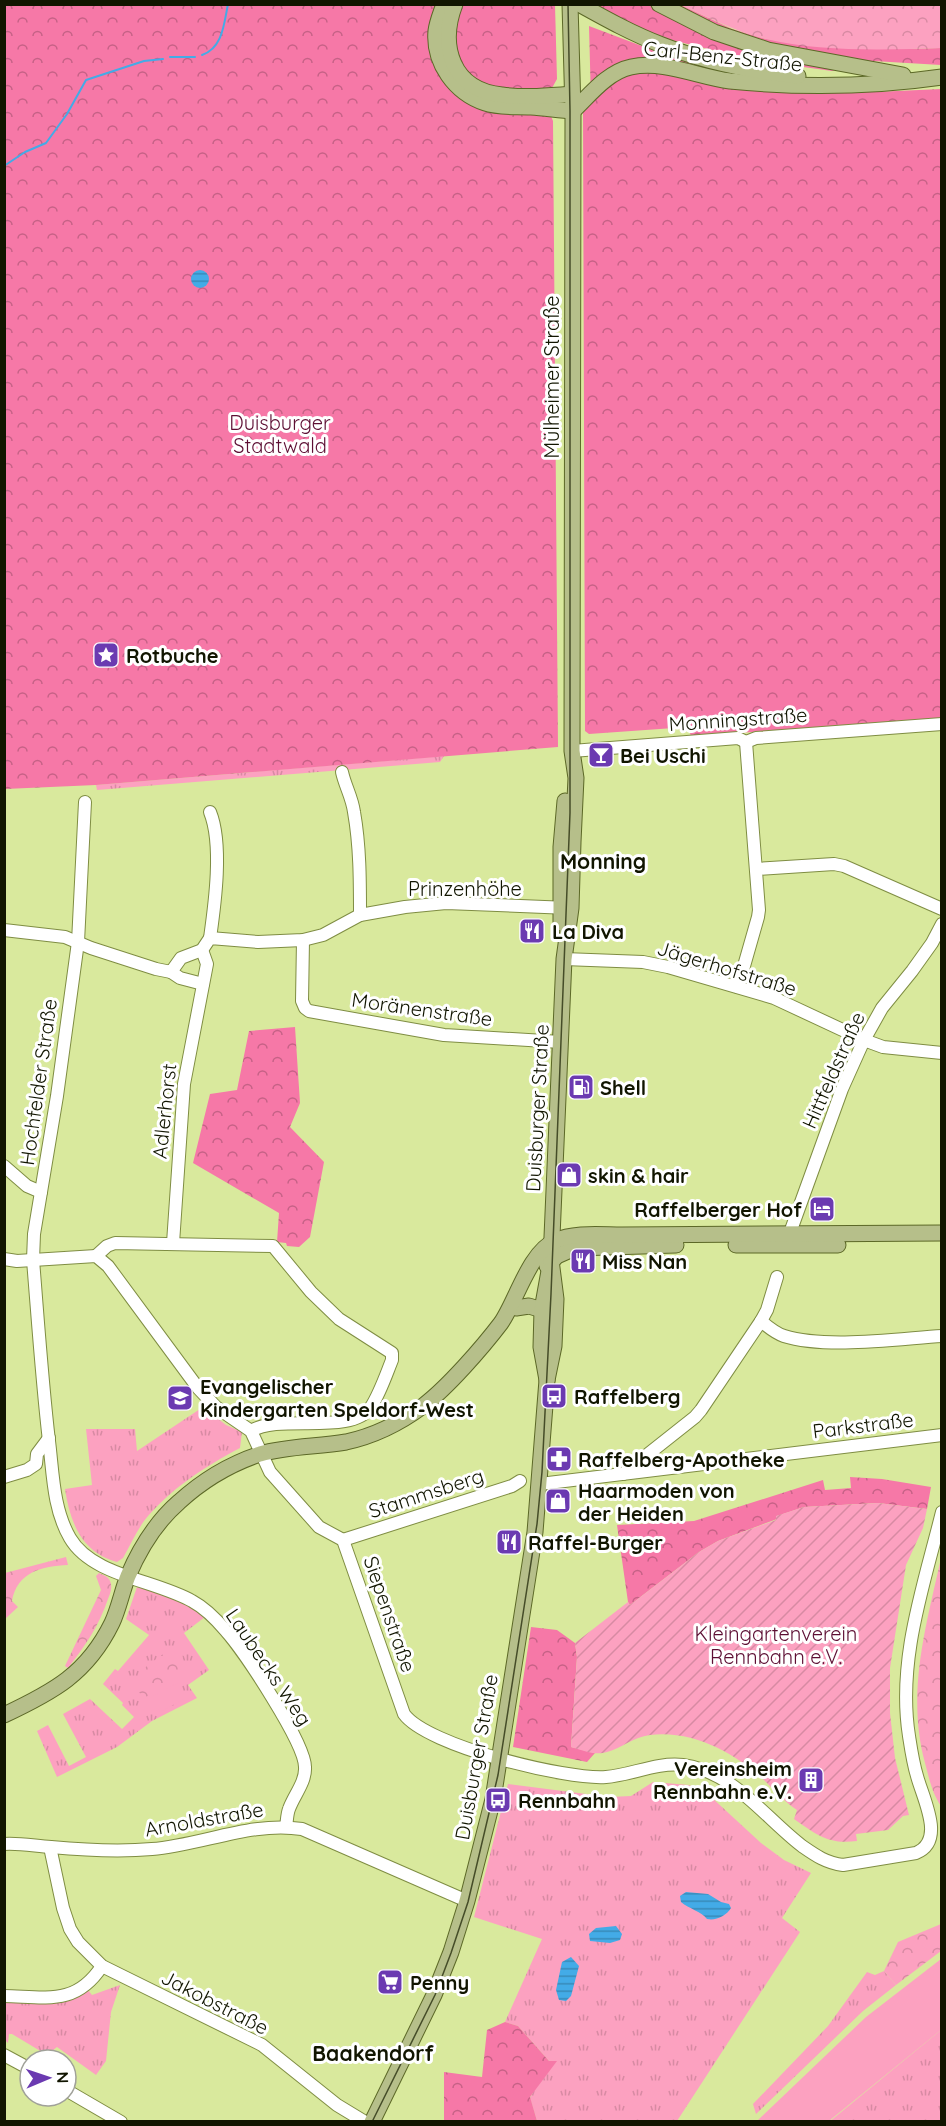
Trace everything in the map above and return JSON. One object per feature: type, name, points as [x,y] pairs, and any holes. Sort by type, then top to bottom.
[{"type":"main road","name":"Carl-Benz-Straße","points":[[579,4],[611,22],[662,45],[700,58],[760,72],[878,82]]},
{"type":"main road","points":[[659,4],[714,32],[768,50],[934,78]]},
{"type":"main road","points":[[452,6],[447,32],[448,50],[456,69],[473,85],[502,95],[572,94]]},
{"type":"main road","points":[[452,6],[436,31],[438,52],[447,74],[460,89],[476,99],[493,105],[573,111]]},
{"type":"main road","name":"Mülheimer Straße","points":[[570,12],[573,111],[572,750]]},
{"type":"main road","name":"Carl-Benz-Straße","points":[[573,111],[606,80],[628,67],[661,67],[740,82],[818,87],[934,78]]},
{"type":"main road","name":"Duisburger Straße","points":[[372,2121],[434,1995],[467,1901],[493,1799],[528,1575],[540,1484],[547,1380],[554,1346],[556,1299],[552,1242],[565,908],[561,847],[566,774],[572,750]]},
{"type":"main road","points":[[4,1715],[50,1693],[66,1682],[87,1661],[112,1622],[128,1576],[142,1548],[176,1504],[199,1484],[223,1470],[261,1454],[300,1446],[345,1442],[367,1436],[405,1419],[426,1404],[456,1375],[511,1312],[552,1260],[566,1251],[589,1246],[942,1233]]},
{"type":"main road","points":[[511,1312],[519,1288],[535,1261],[552,1242],[575,1236],[622,1235],[942,1244]]},
{"type":"main road","name":"Duisburger Straße","points":[[547,1380],[541,1347],[542,1310],[552,1260]]},
{"type":"main road","points":[[511,1312],[529,1306],[542,1310]]},
{"type":"street","name":"Monningstraße","points":[[572,750],[738,738],[746,742],[756,738],[942,724]]},
{"type":"street","points":[[738,987],[758,917],[746,742]]},
{"type":"street","points":[[342,772],[345,785],[351,795],[354,813],[359,861],[360,915]]},
{"type":"street","name":"Hochfelder Straße","points":[[85,802],[78,942],[57,1096],[34,1234],[33,1260],[49,1438],[60,1514],[71,1540],[94,1563],[128,1576]]},
{"type":"street","points":[[171,972],[182,958],[202,950],[210,938],[216,867],[215,824],[210,812]]},
{"type":"street","points":[[756,869],[834,864],[844,866],[942,909]]},
{"type":"street","name":"Prinzenhöhe","points":[[210,938],[258,942],[303,940],[323,935],[360,915],[446,903],[565,908]]},
{"type":"street","name":"Hittfeldstraße","points":[[788,1240],[842,1089],[864,1040],[882,1008],[932,943],[942,924]]},
{"type":"street","points":[[4,930],[65,937],[203,984],[207,964],[202,950]]},
{"type":"street","name":"Moränenstraße","points":[[303,940],[302,1001],[305,1008],[314,1013],[444,1035],[561,1042]]},
{"type":"street","name":"Jägerhofstraße","points":[[564,959],[643,963],[668,968],[774,998],[883,1047],[942,1053]]},
{"type":"street","name":"Adlerhorst","points":[[173,1243],[184,1084],[203,984]]},
{"type":"street","points":[[4,1166],[27,1186],[41,1192]]},
{"type":"street","points":[[4,1259],[33,1260],[96,1256],[107,1246],[115,1244],[273,1246],[311,1292],[339,1319],[392,1353],[392,1360],[371,1407],[365,1414],[353,1419],[331,1422],[267,1424],[251,1431],[216,1407],[198,1388],[108,1266],[96,1256]]},
{"type":"street","points":[[622,1475],[695,1417],[761,1321],[767,1310],[777,1277]]},
{"type":"street","points":[[761,1321],[783,1336],[807,1340],[835,1342],[942,1336]]},
{"type":"street","name":"Siepenstraße","points":[[251,1431],[270,1472],[319,1527],[343,1540],[404,1714],[409,1720],[441,1738],[470,1750],[500,1759],[591,1777],[608,1777],[655,1765],[682,1765],[710,1771],[734,1786],[784,1832],[816,1856],[832,1864],[843,1865],[924,1850],[929,1844],[931,1821],[916,1774],[905,1700],[907,1667],[913,1631],[942,1512]]},
{"type":"street","name":"Parkstraße","points":[[540,1484],[942,1435]]},
{"type":"street","points":[[4,1477],[27,1470],[36,1464],[37,1454],[49,1438]]},
{"type":"street","name":"Stammsberg","points":[[343,1540],[512,1486],[520,1481]]},
{"type":"street","name":"Laubecks Weg","points":[[128,1576],[150,1582],[192,1601],[209,1613],[228,1633],[270,1695],[302,1750],[305,1761],[306,1770],[289,1810],[286,1827]]},
{"type":"street","name":"Arnoldstraße","points":[[4,1844],[114,1851],[153,1849],[187,1845],[266,1828],[286,1827],[302,1829],[467,1901]]},
{"type":"street","name":"Jakobstraße","points":[[50,1847],[63,1908],[70,1929],[78,1942],[102,1966],[262,2045],[337,2105],[365,2121]]},
{"type":"street","points":[[4,1996],[63,1996],[92,1981],[102,1966]]},
{"type":"street","points":[[4,2055],[18,2063]]},
{"type":"street","points":[[78,2097],[121,2121]]},
{"type":"green space","name":"Duisburger Stadtwald","points":[[4,5],[440,5],[439,65],[551,116],[553,121],[558,747],[96,785],[5,789]]},
{"type":"green space","points":[[462,5],[555,5],[557,79],[552,88],[503,91],[470,77],[453,49],[457,12]]},
{"type":"green space","points":[[593,5],[681,5],[732,29],[766,39],[903,49],[941,48],[941,65],[873,61],[832,71],[753,60],[663,38]]},
{"type":"green space","points":[[681,5],[941,5],[941,48],[853,49],[786,43],[744,33]]},
{"type":"green space","points":[[589,26],[671,57],[771,80],[875,92],[941,89],[941,720],[691,736],[688,727],[589,734],[585,731],[583,111],[591,102]]},
{"type":"green space","points":[[444,756],[440,762],[97,790],[96,785]]},
{"type":"green space","points":[[295,1027],[300,1103],[290,1127],[324,1162],[310,1237],[299,1247],[277,1242],[279,1213],[193,1163],[210,1094],[237,1090],[249,1031]]},
{"type":"green space","points":[[203,1407],[226,1425],[242,1432],[240,1448],[201,1471],[154,1509],[144,1521],[123,1558],[117,1562],[94,1551],[79,1534],[74,1524],[65,1489],[92,1485],[86,1429],[135,1429],[137,1451]]},
{"type":"green space","points":[[850,1477],[882,1479],[931,1487],[927,1509],[878,1503],[804,1507],[718,1541],[699,1552],[630,1605],[628,1602],[617,1525],[694,1521],[823,1480],[825,1490],[851,1488]]},
{"type":"green space","name":"Kleingartenverein Rennbahn e.V.","points":[[878,1503],[927,1509],[923,1528],[906,1565],[890,1668],[890,1713],[895,1758],[909,1815],[903,1816],[888,1830],[856,1834],[857,1841],[830,1840],[794,1819],[797,1810],[754,1771],[727,1753],[698,1740],[666,1734],[638,1738],[602,1753],[571,1747],[577,1657],[575,1643],[628,1602],[630,1605],[699,1552],[718,1541],[776,1520],[776,1516],[804,1507]]},
{"type":"green space","points":[[66,1557],[68,1565],[40,1569],[32,1572],[19,1583],[12,1601],[18,1607],[5,1619],[5,1573]]},
{"type":"green space","points":[[941,1558],[942,1806],[933,1791],[925,1763],[917,1711],[924,1634]]},
{"type":"green space","points":[[99,1573],[107,1577],[111,1583],[110,1595],[96,1627],[68,1668],[65,1666],[101,1590],[96,1576]]},
{"type":"green space","points":[[137,1587],[173,1598],[205,1617],[184,1633],[209,1670],[188,1685],[197,1698],[152,1721],[117,1747],[57,1777],[37,1731],[48,1725],[69,1766],[86,1757],[63,1714],[90,1699],[122,1729],[134,1717],[103,1684],[115,1669],[118,1671],[149,1635],[126,1619]]},
{"type":"green space","points":[[531,1627],[557,1630],[575,1643],[577,1657],[571,1747],[595,1753],[587,1762],[513,1747]]},
{"type":"green space","points":[[180,1646],[187,1676],[144,1698],[138,1691],[143,1669],[163,1654]]},
{"type":"green space","points":[[177,1683],[186,1698],[160,1712],[152,1697]]},
{"type":"green space","points":[[653,1782],[689,1785],[710,1796],[761,1843],[784,1860],[811,1873],[782,1918],[800,1932],[677,2121],[537,2121],[530,2098],[549,2061],[518,2026],[505,2022],[542,1939],[474,1917],[508,1784],[610,1797],[631,1796]]},
{"type":"green space","points":[[941,1924],[941,1951],[896,1985],[884,1971],[898,1942]]},
{"type":"green space","points":[[941,1959],[941,2030],[829,2121],[757,2121],[866,2017]]},
{"type":"green space","points":[[884,1971],[896,1985],[863,2011],[756,2114],[753,2104],[828,2026],[867,1972],[875,1975]]},
{"type":"green space","points":[[120,1985],[111,2012],[106,2061],[96,2075],[78,2062],[78,2048],[35,2048],[12,2034],[9,2034],[8,2043],[5,2040],[5,2001],[69,2001],[87,1989],[92,1995]]},
{"type":"green space","points":[[505,2022],[518,2026],[549,2061],[557,2061],[530,2097],[537,2121],[444,2121],[444,2072],[482,2077],[487,2030]]},
{"type":"green space","points":[[941,2030],[941,2121],[829,2122]]},
{"type":"water","points":[[200,270],[208,275],[209,279],[204,287],[200,288],[192,283],[191,279],[196,271]]},
{"type":"water","points":[[686,1892],[708,1894],[729,1904],[731,1908],[720,1917],[707,1919],[681,1902],[680,1896]]},
{"type":"water","points":[[616,1926],[622,1934],[620,1940],[610,1943],[590,1941],[589,1934],[596,1928]]},
{"type":"water","points":[[571,1957],[579,1966],[571,1996],[566,2001],[559,2000],[556,1990],[562,1962]]},
{"type":"waterway","points":[[202,55],[209,52],[218,41],[224,27],[228,4]]},
{"type":"waterway","points":[[170,57],[195,57]]},
{"type":"waterway","points":[[4,166],[25,152],[46,143],[67,114],[86,80],[144,61],[163,59]]},
{"type":"tram line","points":[[372,2122],[435,1995],[468,1902],[498,1775],[537,1524],[542,1472],[570,813],[568,4]]},
{"type":"place","name":"Rotbuche","points":[[106,655]]},
{"type":"place","name":"Bei Uschi","points":[[601,755]]},
{"type":"place","name":"La Diva","points":[[532,931]]},
{"type":"place","name":"Shell","points":[[581,1087]]},
{"type":"place","name":"skin & hair","points":[[569,1175]]},
{"type":"place","name":"Raffelberger Hof","points":[[822,1209]]},
{"type":"place","name":"Miss Nan","points":[[583,1261]]},
{"type":"place","name":"Raffelberg","points":[[554,1396]]},
{"type":"place","name":"Evangelischer Kindergarten Speldorf-West","points":[[180,1398]]},
{"type":"place","name":"Raffelberg-Apotheke","points":[[559,1459]]},
{"type":"place","name":"Haarmoden von der Heiden","points":[[558,1501]]},
{"type":"place","name":"Raffel-Burger","points":[[509,1542]]},
{"type":"place","name":"Vereinsheim Rennbahn e.V.","points":[[811,1780]]},
{"type":"place","name":"Rennbahn","points":[[498,1800]]},
{"type":"place","name":"Penny","points":[[390,1982]]},
{"type":"district","name":"Monning","points":[[603,861]]},
{"type":"district","name":"Baakendorf","points":[[373,2053]]}]
